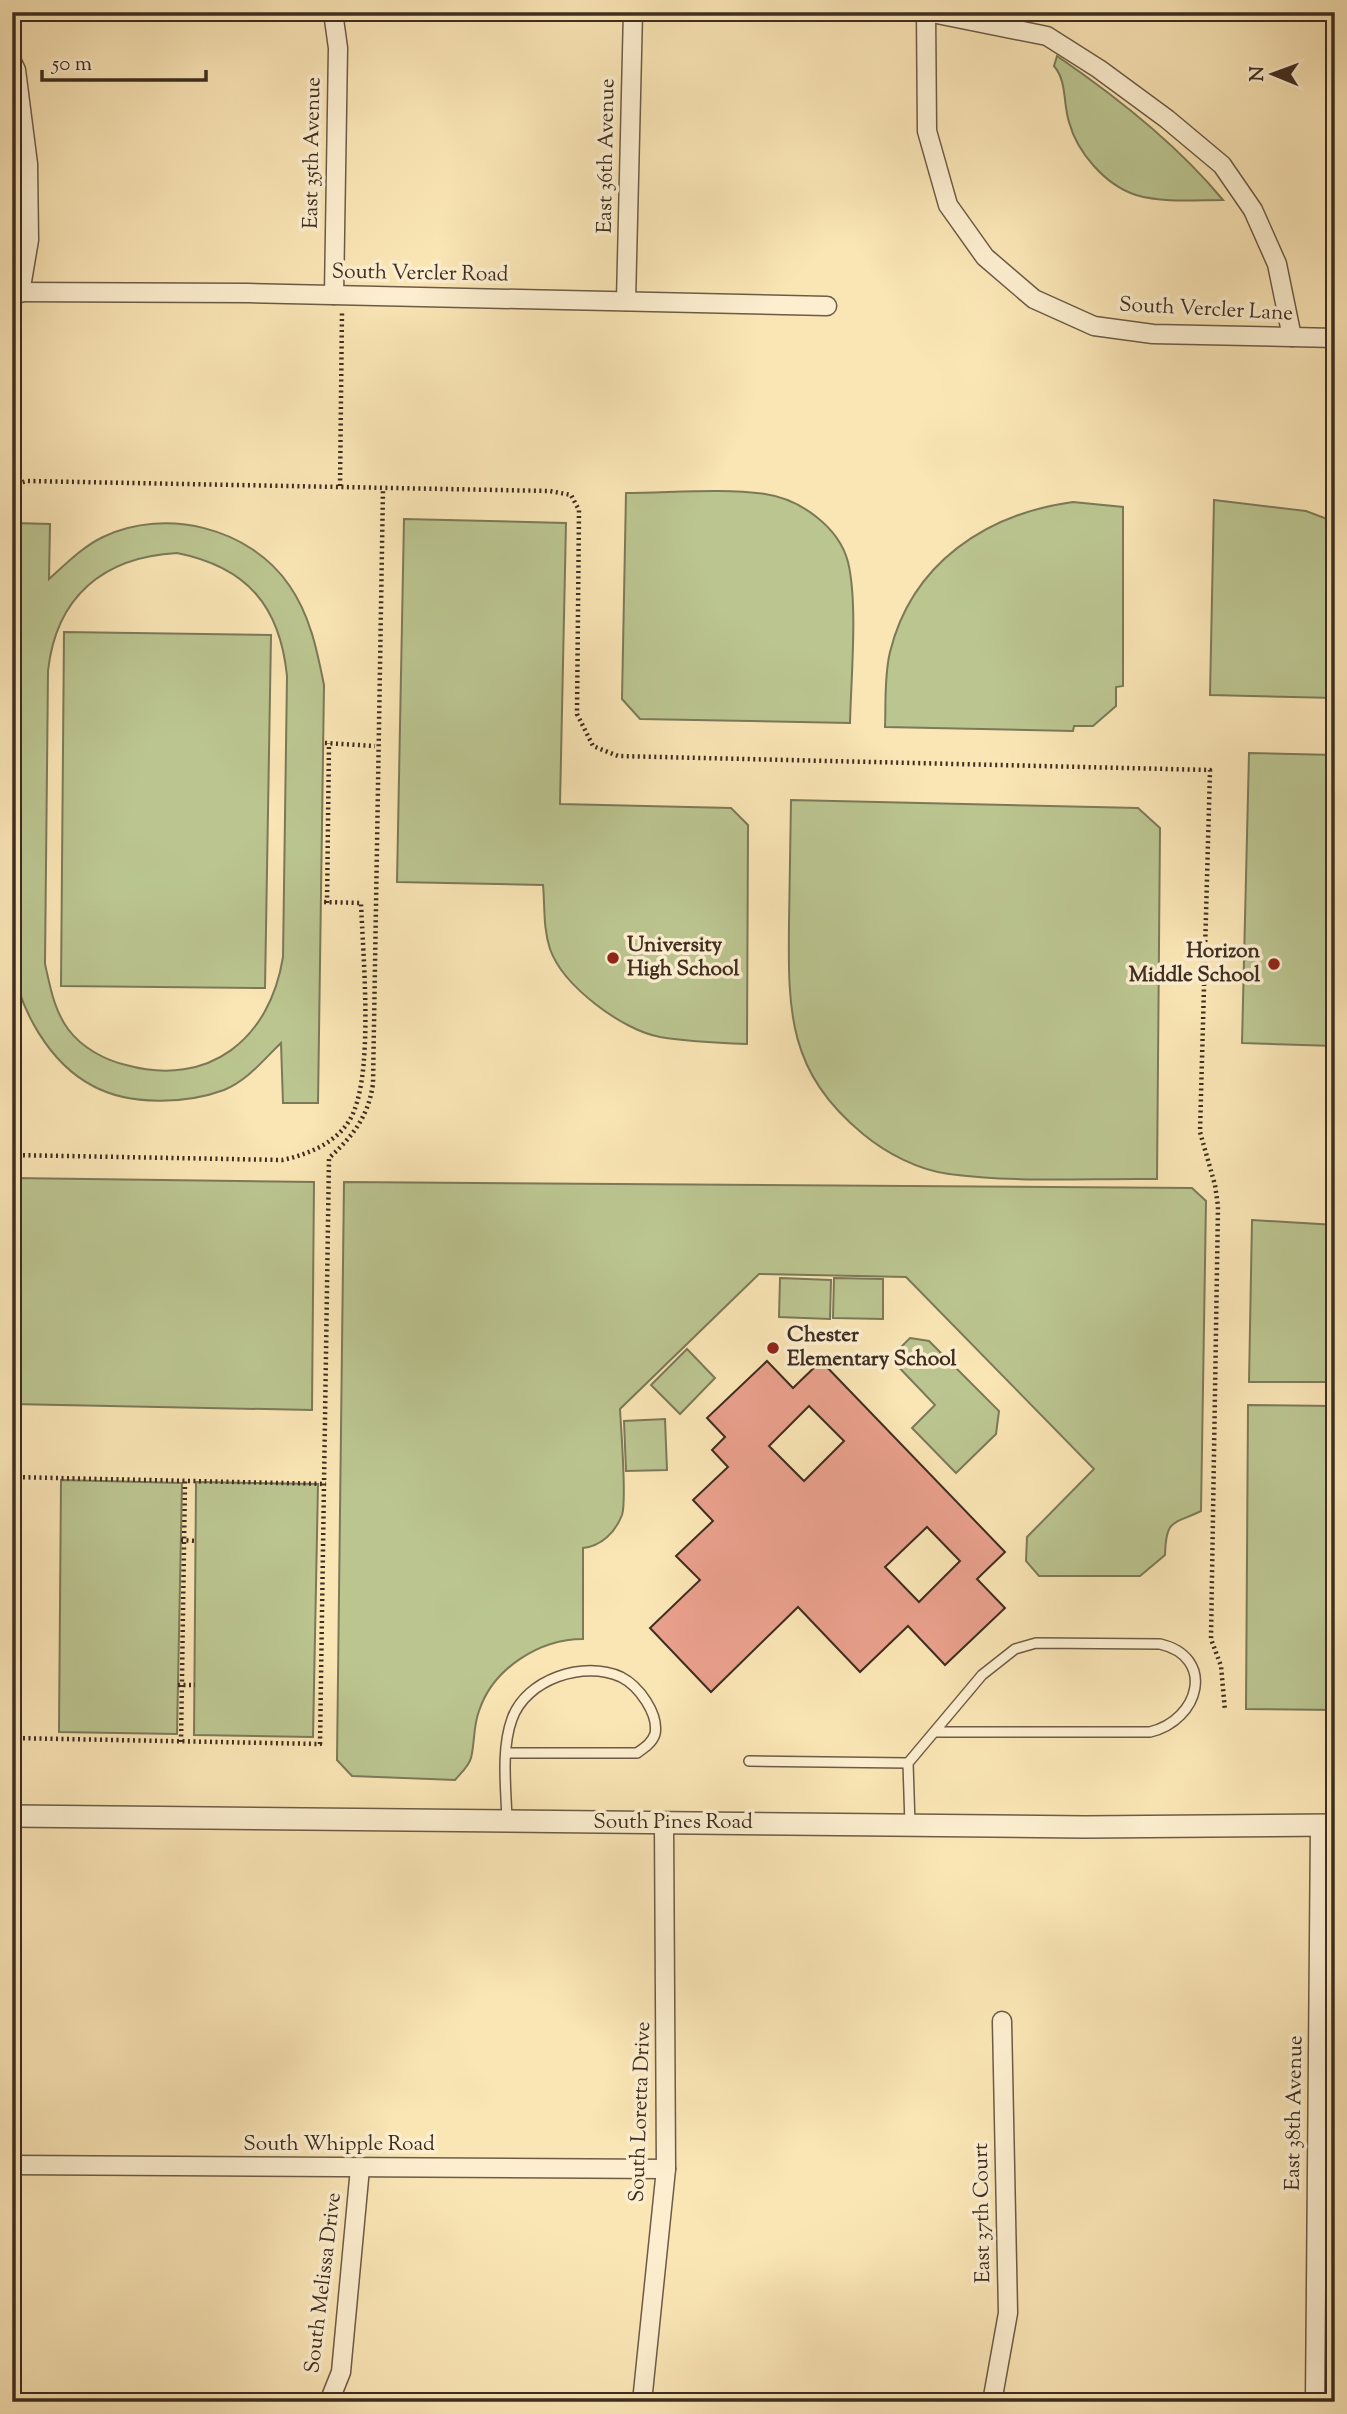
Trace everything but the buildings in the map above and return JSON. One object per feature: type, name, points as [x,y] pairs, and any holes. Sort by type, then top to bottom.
[{"type":"street","name":"East 35th Avenue","points":[[333,12],[338,48],[338,295]]},
{"type":"street","name":"East 36th Avenue","points":[[626,301],[633,12]]},
{"type":"street","name":"South Vercler Lane","points":[[927,12],[927,131],[948,205],[985,257],[1034,299],[1094,326],[1153,334],[1335,338]]},
{"type":"street","points":[[927,12],[1046,37],[1099,69],[1167,118],[1222,165],[1254,210],[1277,264],[1292,337]]},
{"type":"street","points":[[12,62],[16,70],[28,164],[29,240],[16,292]]},
{"type":"street","name":"South Vercler Road","points":[[16,292],[338,295],[827,306]]},
{"type":"street","name":"South Pines Road","points":[[12,1816],[910,1825],[1327,1825]]},
{"type":"street","name":"South Loretta Drive","points":[[642,2402],[666,2169],[664,1823]]},
{"type":"street","name":"East 38th Avenue","points":[[1315,2402],[1327,2022],[1327,1825]]},
{"type":"street","name":"East 37th Court","points":[[992,2402],[1007,2313],[1002,2021]]},
{"type":"street","name":"South Whipple Road","points":[[12,2165],[666,2169]]},
{"type":"street","name":"South Melissa Drive","points":[[328,2402],[341,2372],[359,2168]]},
{"type":"lane","points":[[910,1825],[908,1763],[915,1751],[937,1732],[958,1702],[1006,1654],[1025,1645],[1065,1642],[1160,1644],[1177,1651],[1186,1659],[1195,1675],[1190,1705],[1177,1722],[1150,1732],[937,1732]]},
{"type":"lane","points":[[506,1822],[507,1753],[512,1719],[519,1704],[534,1689],[571,1674],[606,1673],[622,1678],[632,1685],[650,1709],[654,1735],[649,1745],[637,1753],[507,1753]]},
{"type":"lane","points":[[749,1761],[908,1763]]},
{"type":"path","points":[[338,295],[340,486]]},
{"type":"path","points":[[12,485],[27,481],[340,486],[550,491],[571,495],[577,500],[579,510],[576,714],[586,738],[604,752],[618,756],[1210,770],[1200,1132],[1218,1206],[1211,1639],[1221,1666],[1226,1712]]},
{"type":"path","points":[[12,1738],[320,1744],[329,1158],[353,1137],[362,1121],[373,1084],[383,488]]},
{"type":"path","points":[[12,1155],[282,1160],[303,1156],[321,1147],[340,1132],[354,1113],[363,1058],[361,903],[325,902],[327,743],[375,746]]},
{"type":"path","points":[[12,1477],[326,1484]]},
{"type":"path","points":[[181,1742],[185,1481]]},
{"type":"path","points":[[182,1540],[196,1541]]},
{"type":"path","points":[[180,1685],[195,1685]]},
{"type":"green space","points":[[1057,56],[1145,122],[1205,179],[1223,200],[1146,198],[1125,190],[1103,175],[1078,145],[1073,133],[1061,78],[1054,66]]},
{"type":"green space","points":[[714,491],[765,494],[804,508],[827,526],[843,549],[851,579],[853,619],[850,723],[640,719],[622,699],[626,493]]},
{"type":"green space","points":[[1214,500],[1306,511],[1335,522],[1335,698],[1210,695]]},
{"type":"green space","points":[[1073,502],[1123,507],[1123,686],[1116,687],[1116,706],[1093,726],[1074,726],[1073,731],[885,727],[886,680],[890,652],[901,620],[916,593],[935,569],[957,548],[983,531],[1041,508]]},
{"type":"green space","points":[[404,519],[566,523],[560,804],[731,808],[748,825],[747,1044],[660,1037],[629,1026],[596,1004],[567,977],[550,949],[545,925],[543,885],[397,882]]},
{"type":"green space","points":[[14,523],[50,524],[49,579],[95,541],[127,528],[153,524],[205,528],[252,549],[272,565],[296,596],[312,633],[324,685],[318,1103],[283,1103],[281,1043],[241,1081],[209,1095],[176,1100],[141,1100],[93,1086],[63,1064],[39,1033],[21,998],[12,961]],"holes":[[[177,553],[223,568],[256,594],[268,610],[283,651],[287,676],[283,957],[276,986],[265,1012],[231,1050],[209,1063],[184,1069],[156,1070],[118,1063],[87,1047],[63,1022],[51,989],[45,964],[48,671],[61,622],[73,602],[88,586],[106,573],[151,556]]]},
{"type":"green space","points":[[64,632],[271,635],[265,988],[61,986]]},
{"type":"green space","points":[[1249,753],[1335,755],[1335,1046],[1242,1043]]},
{"type":"green space","points":[[791,800],[1138,808],[1160,828],[1157,1179],[1052,1180],[974,1177],[937,1172],[914,1165],[882,1148],[838,1111],[806,1063],[792,1013],[789,955]]},
{"type":"green space","points":[[12,1178],[314,1182],[312,1410],[12,1404]]},
{"type":"green space","points":[[344,1182],[1192,1188],[1206,1201],[1201,1511],[1173,1524],[1167,1534],[1165,1555],[1140,1576],[1039,1576],[1026,1561],[1027,1537],[1094,1469],[906,1277],[759,1274],[620,1409],[624,1481],[622,1515],[611,1533],[596,1545],[583,1548],[583,1639],[567,1640],[535,1650],[507,1669],[495,1682],[477,1717],[470,1761],[455,1780],[352,1776],[337,1760]]},
{"type":"green space","points":[[1252,1220],[1335,1225],[1335,1382],[1249,1382]]},
{"type":"green space","points":[[780,1278],[831,1280],[830,1319],[779,1317]]},
{"type":"green space","points":[[834,1278],[883,1279],[883,1319],[833,1318]]},
{"type":"green space","points":[[910,1338],[929,1341],[999,1411],[996,1434],[956,1473],[912,1428],[935,1405],[890,1358]]},
{"type":"green space","points":[[687,1349],[715,1378],[680,1414],[651,1385]]},
{"type":"green space","points":[[1248,1405],[1335,1406],[1335,1710],[1246,1709]]},
{"type":"green space","points":[[665,1419],[667,1470],[626,1471],[624,1421]]},
{"type":"green space","points":[[61,1480],[182,1483],[177,1734],[59,1732]]},
{"type":"green space","points":[[196,1482],[318,1484],[313,1737],[194,1735]]},
{"type":"place","name":"University High School","points":[[613,958]]},
{"type":"place","name":"Horizon Middle School","points":[[1274,964]]},
{"type":"place","name":"Chester Elementary School","points":[[773,1348]]}]
